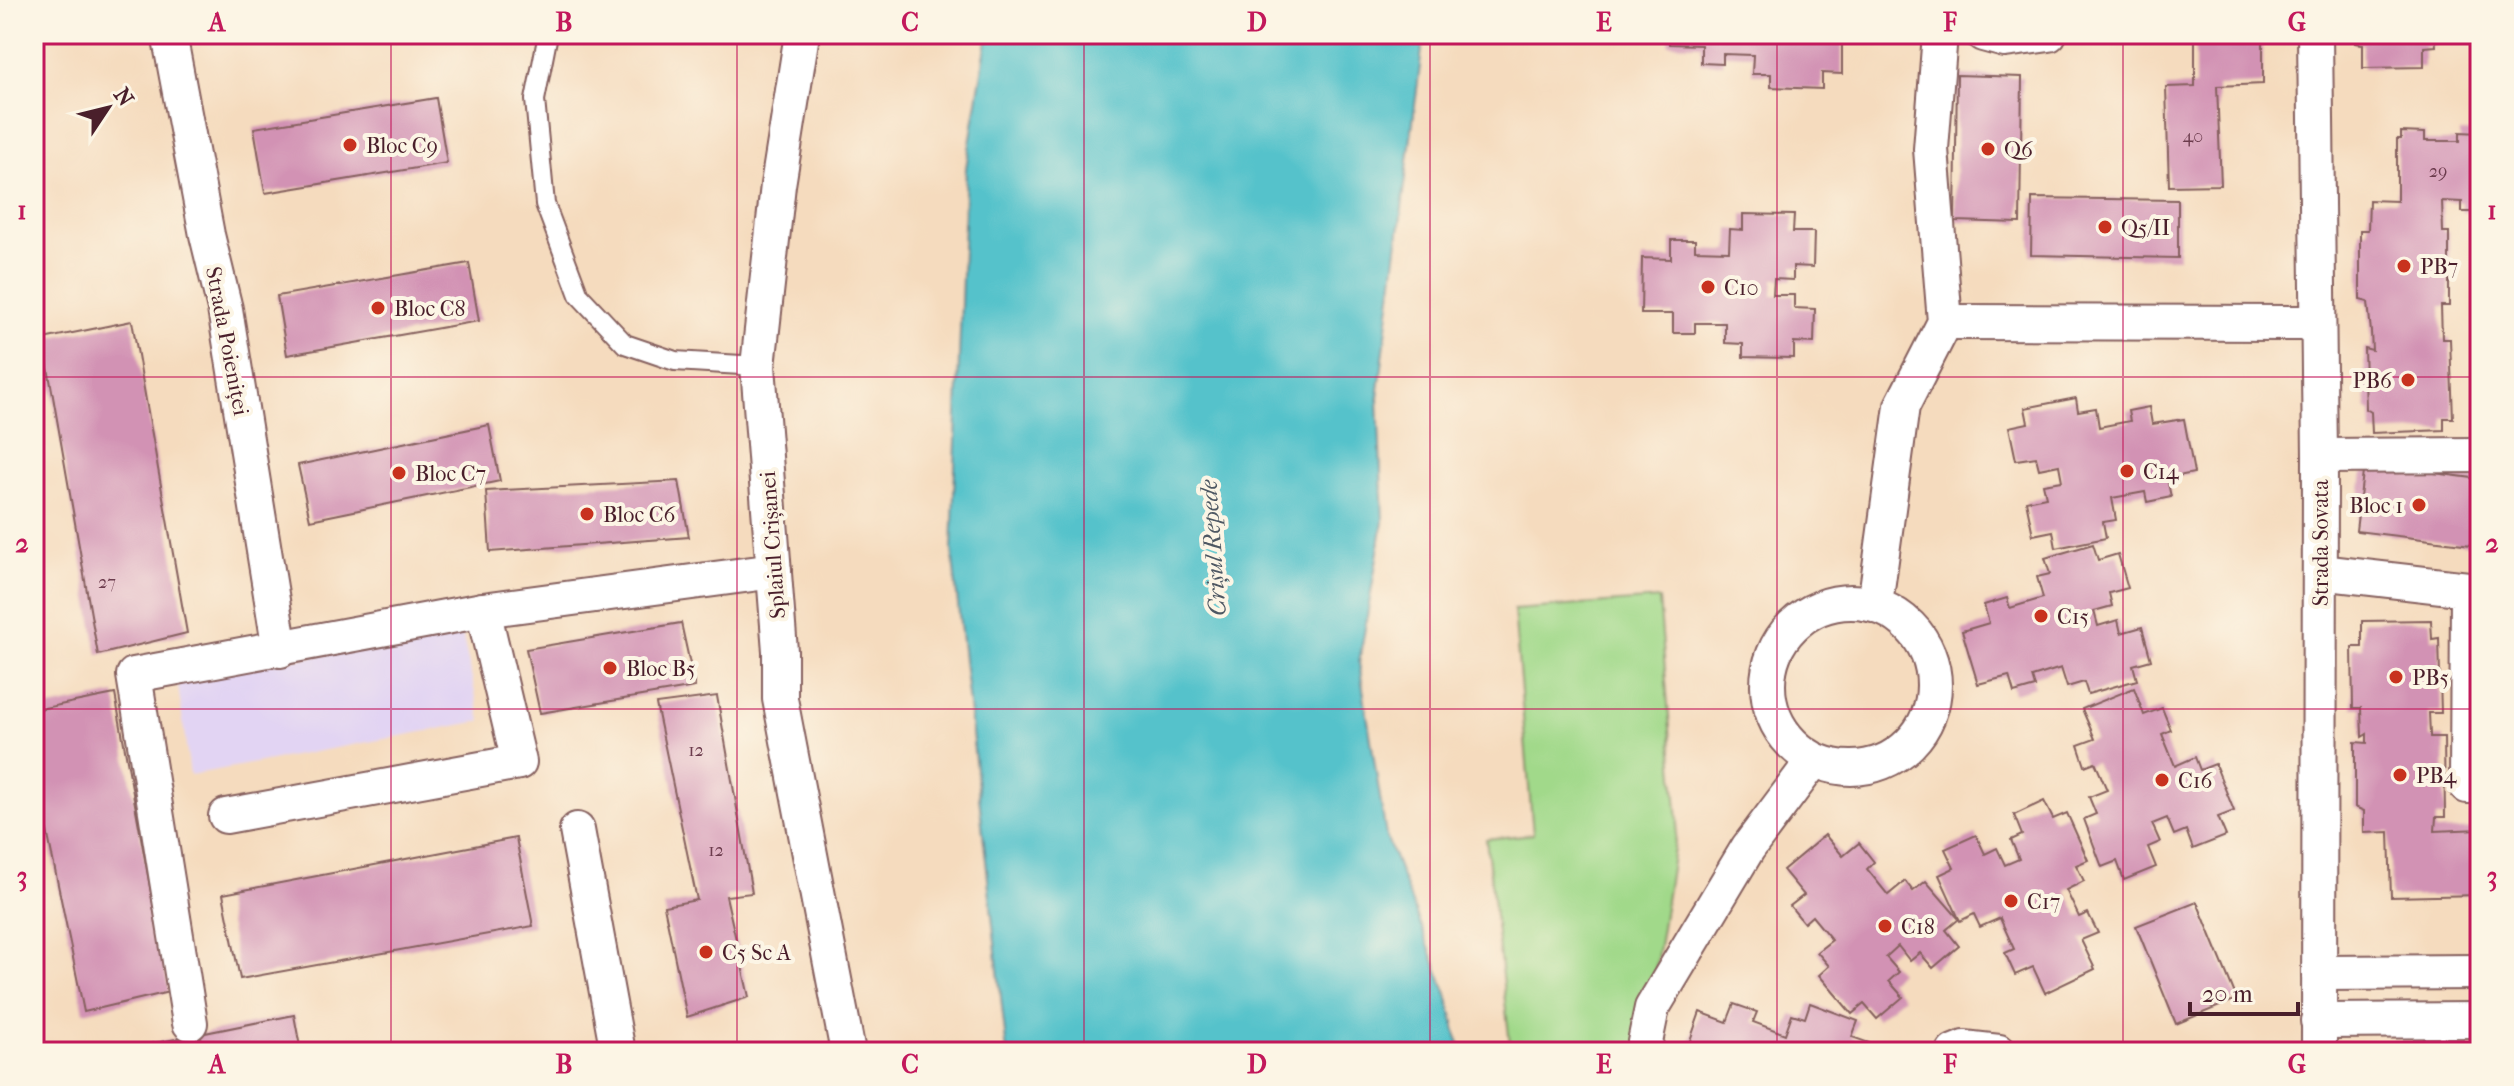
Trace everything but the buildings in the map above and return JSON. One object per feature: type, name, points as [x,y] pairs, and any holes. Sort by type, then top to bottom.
[{"type":"street","name":"Strada Poieniței","points":[[169,34],[207,235],[225,309],[280,650]]},
{"type":"street","name":"Splaiul Crișanei","points":[[802,34],[778,185],[758,366],[774,571],[780,699],[848,1052]]},
{"type":"street","points":[[1875,604],[1902,406],[1945,322],[1931,149],[1940,34]]},
{"type":"street","points":[[1983,34],[2005,40],[2049,34]]},
{"type":"street","name":"Strada Sovata","points":[[2315,34],[2320,456],[2319,1037]]},
{"type":"street","points":[[1945,322],[2318,323]]},
{"type":"street","points":[[2320,456],[2480,455]]},
{"type":"street","points":[[190,1023],[134,675],[483,610],[774,571]]},
{"type":"street","points":[[2320,572],[2468,589],[2473,786]]},
{"type":"street","points":[[1835,603],[1875,604],[1901,617],[1917,633],[1931,659],[1935,699],[1919,737],[1889,761],[1847,770],[1813,761],[1793,747],[1777,726],[1766,686],[1776,645],[1807,614],[1835,603]]},
{"type":"street","points":[[226,816],[519,762],[483,610]]},
{"type":"street","points":[[1643,1052],[1652,1008],[1748,848],[1813,761]]},
{"type":"street","points":[[577,830],[618,1052]]},
{"type":"street","points":[[2319,973],[2480,972]]},
{"type":"street","points":[[2319,1037],[2480,1020]]},
{"type":"street","points":[[1954,1052],[1964,1048],[1983,1048],[1999,1052]]},
{"type":"lane","points":[[548,34],[535,100],[545,204],[579,295],[625,344],[675,361],[758,366]]},
{"type":"shaded area","points":[[462,633],[481,721],[190,775],[177,678]]},
{"type":"green space","points":[[1659,599],[1678,822],[1643,1052],[1511,1052],[1486,839],[1533,834],[1514,610]]},
{"type":"water","name":"Crișul Repede","points":[[988,34],[1424,34],[1378,398],[1383,522],[1359,663],[1386,836],[1447,994],[1461,1052],[1007,1052],[952,550],[966,168]]},
{"type":"place","name":"Bloc C9","points":[[350,145]]},
{"type":"place","name":"Q6","points":[[1988,149]]},
{"type":"place","name":"Q5/II","points":[[2105,227]]},
{"type":"place","name":"PB7","points":[[2404,266]]},
{"type":"place","name":"C10","points":[[1708,287]]},
{"type":"place","name":"Bloc C8","points":[[378,308]]},
{"type":"place","name":"PB6","points":[[2408,380]]},
{"type":"place","name":"C14","points":[[2127,471]]},
{"type":"place","name":"Bloc C7","points":[[399,473]]},
{"type":"place","name":"Bloc 1","points":[[2419,505]]},
{"type":"place","name":"Bloc C6","points":[[587,514]]},
{"type":"place","name":"C15","points":[[2041,616]]},
{"type":"place","name":"Bloc B5","points":[[610,668]]},
{"type":"place","name":"PB5","points":[[2396,677]]},
{"type":"place","name":"PB4","points":[[2400,775]]},
{"type":"place","name":"C16","points":[[2162,780]]},
{"type":"place","name":"C17","points":[[2011,901]]},
{"type":"place","name":"C18","points":[[1885,926]]},
{"type":"place","name":"C5 Sc A","points":[[706,952]]}]
